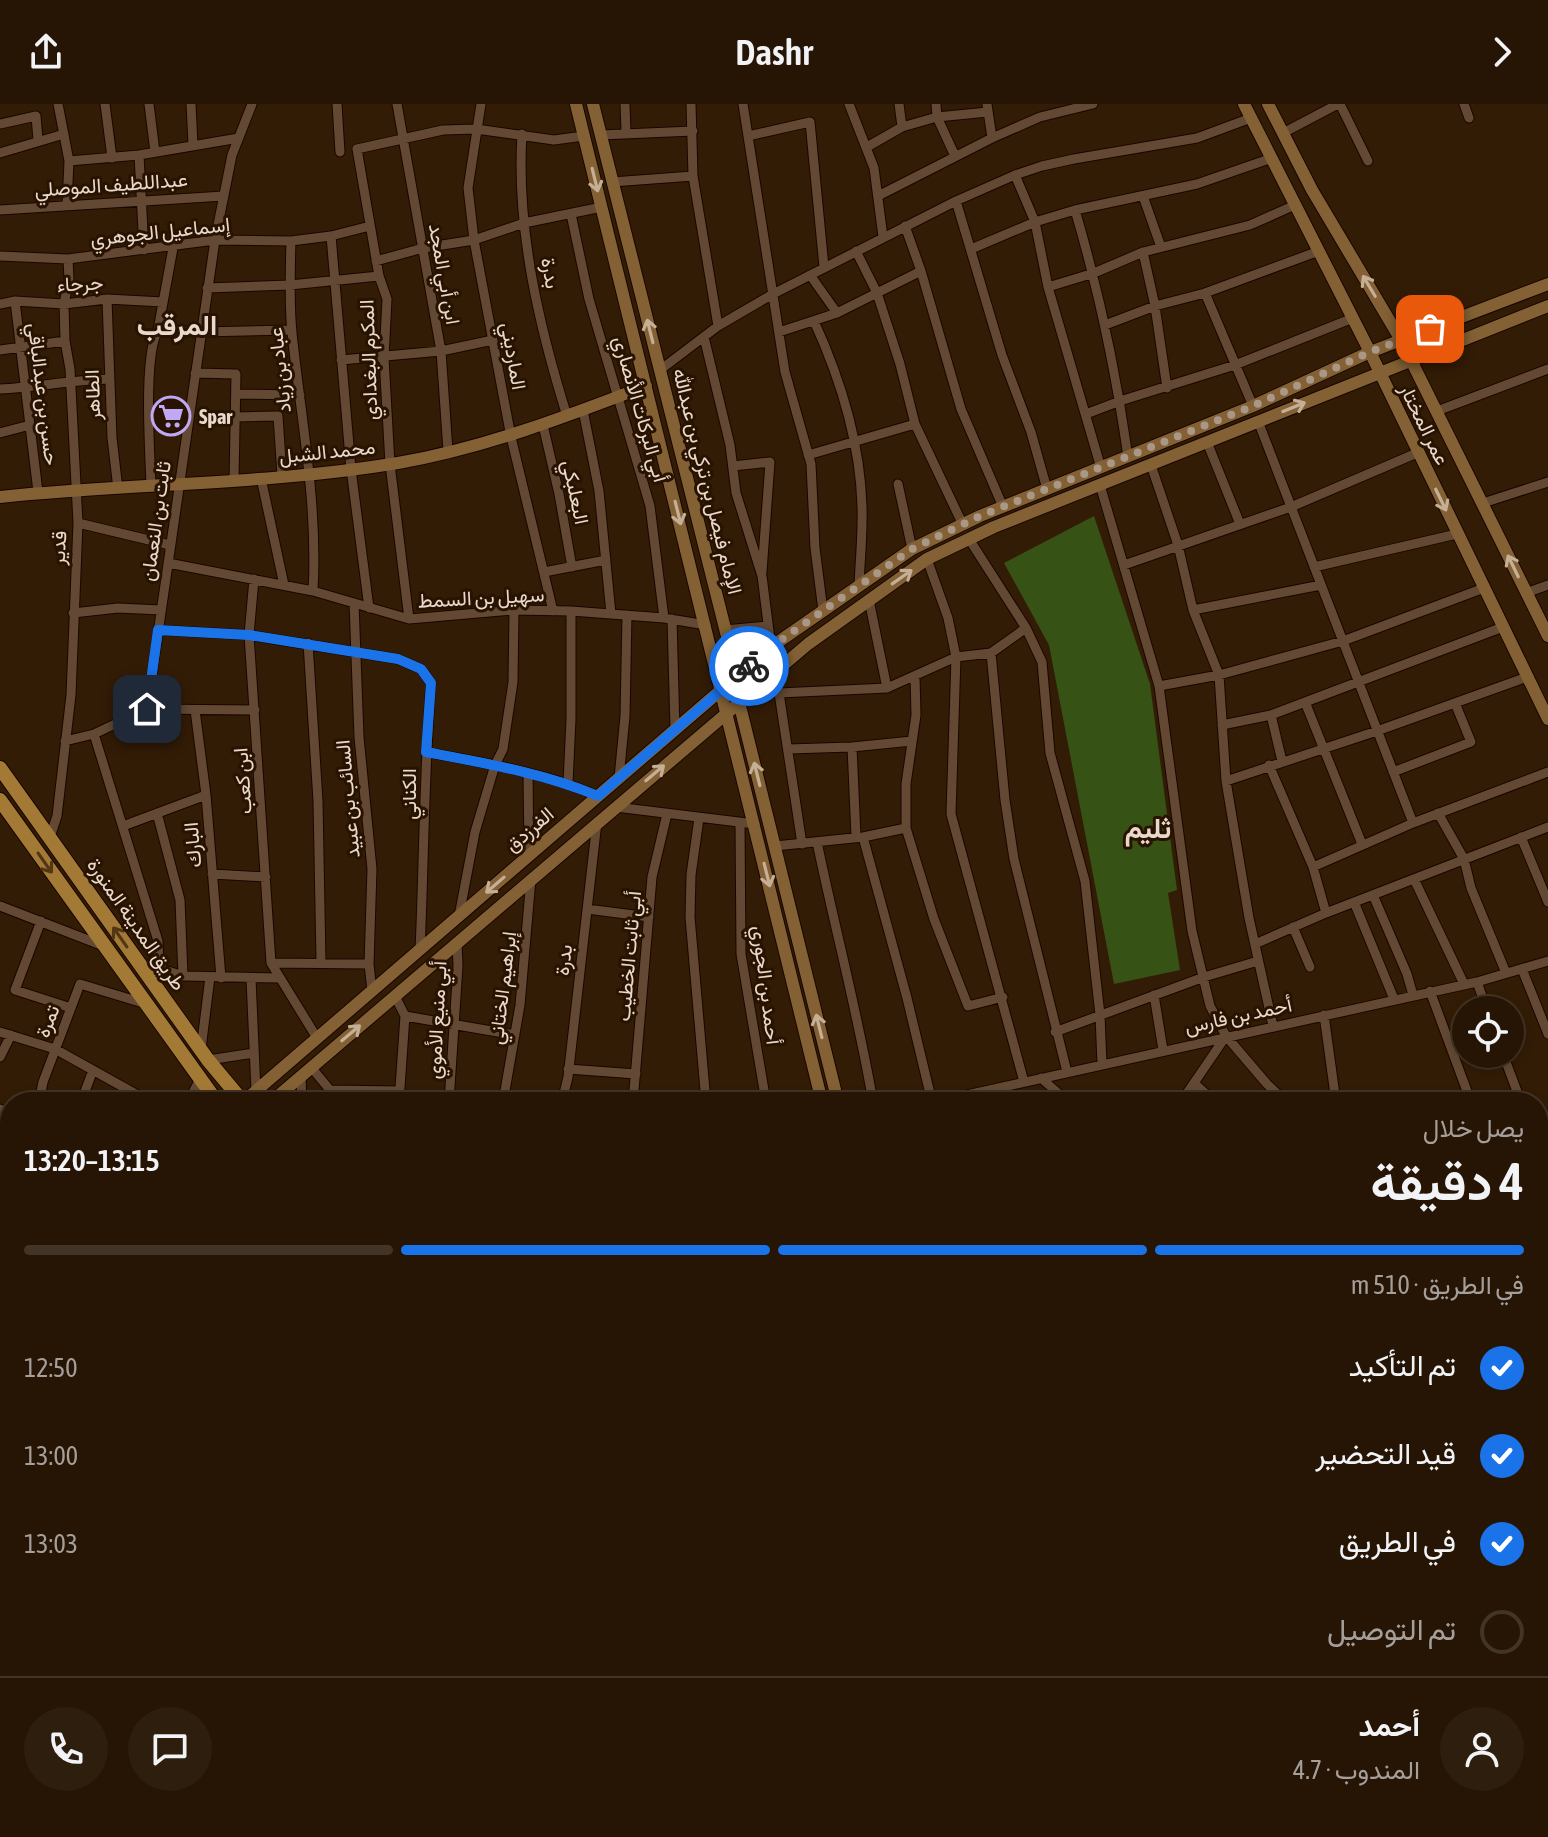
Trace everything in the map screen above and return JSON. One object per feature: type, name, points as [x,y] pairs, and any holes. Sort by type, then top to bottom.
[{"type":"main road","name":"الإمام فيصل بن تركي بن عبدالله","points":[[576,104],[820,1092]]},
{"type":"main road","name":"الإمام فيصل بن تركي بن عبدالله","points":[[593,104],[737,676],[739,702],[836,1092]]},
{"type":"main road","name":"عمر المختار","points":[[1244,104],[1370,352],[1548,719]]},
{"type":"main road","name":"عمر المختار","points":[[1268,104],[1312,190],[1401,340],[1548,636]]},
{"type":"main road","name":"الفرزدق","points":[[256,1091],[771,647],[912,549],[1003,507],[1253,406],[1370,352],[1548,284]]},
{"type":"main road","name":"الفرزدق","points":[[283,1092],[808,644],[927,559],[1100,485],[1548,306]]},
{"type":"main road","name":"محمد الشبل","points":[[0,495],[179,486],[390,464],[511,437],[646,386]]},
{"type":"main road","name":"طريق المدينة المنورة","points":[[0,768],[154,972],[205,1055],[235,1092]]},
{"type":"main road","name":"طريق المدينة المنورة","points":[[0,800],[210,1092]]},
{"type":"main road","points":[[200,1079],[201,1092]]},
{"type":"street","points":[[58,104],[69,161],[67,205]]},
{"type":"street","points":[[105,104],[112,158]]},
{"type":"street","points":[[149,104],[155,152]]},
{"type":"street","points":[[191,104],[193,145]]},
{"type":"street","name":"ثابت بن النعمان","points":[[147,709],[215,240],[232,155],[255,104]]},
{"type":"street","points":[[337,104],[340,152]]},
{"type":"street","name":"ابن أبي المجد","points":[[397,104],[441,351],[448,451]]},
{"type":"street","name":"المارديني","points":[[481,104],[468,188],[474,240],[511,437],[553,611]]},
{"type":"street","points":[[625,104],[626,132]]},
{"type":"street","points":[[691,104],[693,176],[718,326]]},
{"type":"street","points":[[743,104],[785,372],[808,455],[823,611]]},
{"type":"street","points":[[849,104],[874,168],[883,237]]},
{"type":"street","points":[[899,104],[902,127]]},
{"type":"street","points":[[936,104],[937,117],[955,156]]},
{"type":"street","points":[[1036,104],[1040,117]]},
{"type":"street","points":[[878,196],[1040,117],[1093,104]]},
{"type":"street","points":[[1283,133],[1339,104],[1368,161]]},
{"type":"street","points":[[1464,104],[1469,118]]},
{"type":"street","points":[[867,147],[902,127],[987,108],[992,138]]},
{"type":"street","points":[[0,124],[36,116],[38,140]]},
{"type":"street","points":[[660,370],[718,326],[773,294],[905,226],[1015,175],[1074,159],[1197,138],[1251,118]]},
{"type":"street","points":[[748,136],[810,122],[824,267]]},
{"type":"street","points":[[403,138],[443,130],[476,129],[554,140],[584,136]]},
{"type":"street","points":[[600,135],[693,131]]},
{"type":"street","points":[[0,153],[64,134]]},
{"type":"street","name":"بدرة","points":[[522,134],[520,171],[524,223],[547,350],[567,416]]},
{"type":"street","points":[[69,161],[139,155],[239,138]]},
{"type":"street","name":"المكرم البغدادي","points":[[403,138],[357,149],[376,261],[387,299],[384,358],[390,464],[409,619]]},
{"type":"street","points":[[139,155],[144,250]]},
{"type":"street","points":[[971,249],[1035,222],[1075,210],[1197,184],[1272,158]]},
{"type":"street","points":[[1015,175],[1035,222],[1048,287],[1101,468]]},
{"type":"street","points":[[612,182],[693,176]]},
{"type":"street","name":"عبداللطيف الموصلي","points":[[0,210],[224,196]]},
{"type":"street","points":[[1143,196],[1161,247]]},
{"type":"street","points":[[956,201],[1002,355],[1031,432],[1047,489]]},
{"type":"street","points":[[1048,287],[1094,273],[1143,252],[1250,225],[1295,205]]},
{"type":"street","points":[[376,261],[423,248],[474,240],[524,223],[602,207]]},
{"type":"street","points":[[1075,210],[1094,273],[1128,457]]},
{"type":"street","name":"أبي البركات الأنصاري","points":[[571,214],[589,299],[650,506],[668,618],[675,730]]},
{"type":"street","name":"إسماعيل الجوهري","points":[[0,256],[68,259],[173,248],[215,240],[291,241],[331,236],[370,226]]},
{"type":"street","points":[[905,226],[961,409],[1003,507]]},
{"type":"street","points":[[331,236],[351,469],[369,608]]},
{"type":"street","name":"عباد بن زياد","points":[[291,241],[292,330],[316,552],[313,591]]},
{"type":"street","points":[[151,487],[150,369],[153,338],[158,330],[173,248]]},
{"type":"street","points":[[856,251],[877,293],[915,424],[963,525]]},
{"type":"street","points":[[1105,325],[1155,306],[1205,293],[1319,251]]},
{"type":"street","points":[[1143,252],[1155,306],[1167,388]]},
{"type":"street","name":"قدير","points":[[50,837],[57,816],[71,695],[78,523],[65,341],[68,259]]},
{"type":"street","points":[[779,332],[837,313],[921,271]]},
{"type":"street","points":[[810,275],[837,313]]},
{"type":"street","points":[[207,288],[290,285],[379,276]]},
{"type":"street","points":[[1205,293],[1253,406]]},
{"type":"street","name":"جرجاء","points":[[0,304],[15,301],[64,304],[107,299],[163,302]]},
{"type":"street","name":"الطاهر","points":[[107,299],[112,438],[118,489]]},
{"type":"street","name":"حسن بن عبدالباقي","points":[[15,301],[38,492]]},
{"type":"street","points":[[1086,414],[1235,365],[1353,318]]},
{"type":"street","points":[[814,321],[846,402],[854,443],[862,505],[859,586]]},
{"type":"street","points":[[158,330],[292,330]]},
{"type":"street","points":[[704,337],[719,393],[743,520],[762,576]]},
{"type":"street","points":[[341,360],[441,351],[493,340]]},
{"type":"street","points":[[0,350],[65,341]]},
{"type":"street","points":[[1437,411],[1548,369]]},
{"type":"street","points":[[195,373],[236,374],[234,481]]},
{"type":"street","points":[[0,389],[70,380],[110,379]]},
{"type":"street","points":[[236,394],[300,395]]},
{"type":"street","points":[[583,410],[599,491],[611,614]]},
{"type":"street","points":[[235,417],[278,416],[282,476]]},
{"type":"street","points":[[1258,421],[1413,823]]},
{"type":"street","points":[[808,455],[915,424]]},
{"type":"street","points":[[0,433],[30,425]]},
{"type":"street","name":"البعلبكي","points":[[543,425],[572,567]]},
{"type":"street","points":[[1207,442],[1240,524]]},
{"type":"street","points":[[1124,565],[1291,507],[1417,453]]},
{"type":"street","points":[[733,466],[770,462],[762,576],[771,647]]},
{"type":"street","points":[[1151,465],[1178,545],[1193,610],[1219,675],[1226,781],[1258,961],[1273,1026]]},
{"type":"street","points":[[261,478],[284,585]]},
{"type":"street","points":[[1483,503],[1548,482]]},
{"type":"street","points":[[898,484],[912,549]]},
{"type":"street","points":[[1100,485],[1159,686],[1192,931],[1210,1006],[1226,1036],[1275,1092]]},
{"type":"street","points":[[78,523],[170,545]]},
{"type":"street","points":[[1314,567],[1457,534]]},
{"type":"street","points":[[969,539],[1026,628],[1042,662],[1050,753],[1085,881],[1100,1015],[1102,1064]]},
{"type":"street","points":[[927,559],[948,618],[956,657],[951,814],[1024,1082]]},
{"type":"street","points":[[544,572],[606,560]]},
{"type":"street","name":"سهيل بن السمط","points":[[168,563],[313,591],[409,619],[514,610],[571,611],[668,618],[706,625]]},
{"type":"street","name":"ابن كعب","points":[[254,579],[249,635],[271,963],[317,1038]]},
{"type":"street","points":[[1193,610],[1321,585]]},
{"type":"street","points":[[1526,593],[1548,585]]},
{"type":"street","points":[[1159,686],[1219,675],[1343,641],[1484,588]]},
{"type":"street","points":[[869,600],[887,688]]},
{"type":"street","name":"السائب بن عبيد","points":[[354,603],[359,737],[372,869],[369,964],[372,991]]},
{"type":"street","points":[[73,613],[118,608],[161,610]]},
{"type":"street","points":[[459,916],[475,832],[495,765],[503,749],[513,682],[514,610]]},
{"type":"street","points":[[568,783],[571,611]]},
{"type":"street","points":[[619,778],[625,716],[627,615]]},
{"type":"street","points":[[725,630],[767,626]]},
{"type":"street","points":[[1222,725],[1271,715],[1503,627]]},
{"type":"street","points":[[802,844],[779,693],[887,688],[956,657],[991,653],[1026,628]]},
{"type":"street","name":"الكناني","points":[[158,630],[249,635],[308,643],[356,654],[398,659],[421,669],[431,683],[420,950]]},
{"type":"street","points":[[308,643],[318,801],[321,962]]},
{"type":"street","points":[[991,653],[1014,859],[1067,1072]]},
{"type":"street","points":[[915,676],[916,715],[906,784],[906,828],[934,919],[968,1006],[1003,997]]},
{"type":"street","points":[[1226,781],[1527,677]]},
{"type":"street","points":[[1305,702],[1362,844]]},
{"type":"street","points":[[1393,772],[1471,742],[1455,703]]},
{"type":"street","points":[[65,741],[94,734],[147,709],[255,710]]},
{"type":"street","name":"البارك","points":[[195,710],[212,874],[215,977],[205,1055]]},
{"type":"street","points":[[1271,715],[1282,761]]},
{"type":"street","points":[[94,734],[158,941],[154,972],[183,976],[278,978]]},
{"type":"street","points":[[788,749],[912,741]]},
{"type":"street","points":[[852,747],[860,836],[930,1092]]},
{"type":"street","points":[[426,752],[568,783],[598,796]]},
{"type":"street","points":[[1269,765],[1313,867],[1326,913]]},
{"type":"street","points":[[1313,867],[1413,823],[1548,772]]},
{"type":"street","points":[[528,773],[529,856]]},
{"type":"street","points":[[123,826],[206,795]]},
{"type":"street","points":[[616,807],[755,824]]},
{"type":"street","points":[[157,813],[180,900],[183,976]]},
{"type":"street","points":[[1438,813],[1464,859],[1471,888],[1506,973]]},
{"type":"street","name":"أبي ثابت الخطيب","points":[[634,1092],[652,877],[667,814]]},
{"type":"street","points":[[699,818],[691,875],[690,917],[705,1092]]},
{"type":"street","name":"بدرة","points":[[564,1092],[597,822]]},
{"type":"street","name":"أحمد بن الجوري","points":[[740,824],[741,954],[764,1092]]},
{"type":"street","points":[[1255,944],[1326,913],[1548,827]]},
{"type":"street","points":[[775,846],[906,828]]},
{"type":"street","points":[[1521,837],[1548,902]]},
{"type":"street","points":[[817,842],[838,947],[861,1032],[871,1092]]},
{"type":"street","points":[[212,874],[266,877]]},
{"type":"street","name":"إبراهيم الختاني","points":[[505,1092],[527,942],[531,878]]},
{"type":"street","points":[[1414,879],[1464,984]]},
{"type":"street","points":[[1373,895],[1413,995]]},
{"type":"street","points":[[1354,902],[1394,999]]},
{"type":"street","points":[[0,906],[104,946]]},
{"type":"street","points":[[587,909],[649,917]]},
{"type":"street","points":[[41,921],[15,990],[71,1008]]},
{"type":"street","points":[[1293,927],[1310,967]]},
{"type":"street","name":"أبي منيع الأموي","points":[[450,1092],[457,941]]},
{"type":"street","points":[[1055,1032],[1204,977],[1258,961]]},
{"type":"street","name":"أحمد بن فارس","points":[[992,1092],[1163,1050],[1477,982],[1548,961]]},
{"type":"street","points":[[271,963],[369,964]]},
{"type":"street","points":[[1522,969],[1548,1034]]},
{"type":"street","points":[[251,979],[256,1091]]},
{"type":"street","points":[[1477,982],[1482,996]]},
{"type":"street","name":"تمرة","points":[[42,1092],[80,984],[143,1003]]},
{"type":"street","points":[[1430,991],[1467,1092]]},
{"type":"street","points":[[1154,995],[1163,1050]]},
{"type":"street","points":[[395,996],[405,1016],[400,1092]]},
{"type":"street","points":[[1324,1015],[1335,1092]]},
{"type":"street","points":[[405,1016],[515,1035]]},
{"type":"street","points":[[0,1032],[55,1049],[127,1092]]},
{"type":"street","points":[[0,1057],[11,1035]]},
{"type":"street","points":[[1188,1092],[1226,1036]]},
{"type":"street","points":[[205,1055],[254,1053]]},
{"type":"street","points":[[1508,1068],[1517,1092]]},
{"type":"street","points":[[568,1069],[636,1074]]},
{"type":"street","points":[[85,1092],[93,1070]]},
{"type":"street","points":[[303,1092],[306,1072],[330,1090],[350,1092]]},
{"type":"street","points":[[1041,1078],[1057,1092]]},
{"type":"street","points":[[193,1092],[200,1079]]},
{"type":"street","points":[[1194,1083],[1204,1092]]},
{"type":"green space","points":[[1094,516],[1150,684],[1177,890],[1168,893],[1180,970],[1114,984],[1049,645],[1004,563]]},
{"type":"way so far","points":[[749,666],[771,647],[912,549],[980,516],[1253,406],[1370,352],[1430,329]]},
{"type":"place","name":"Spar","points":[[171,416]]},
{"type":"district","name":"المرقب","points":[[177,325]]},
{"type":"district","name":"ثليم","points":[[1148,828]]},
{"type":"route","points":[[147,709],[158,630],[249,635],[398,659],[421,669],[431,683],[426,752],[568,783],[598,796],[749,666]]}]
